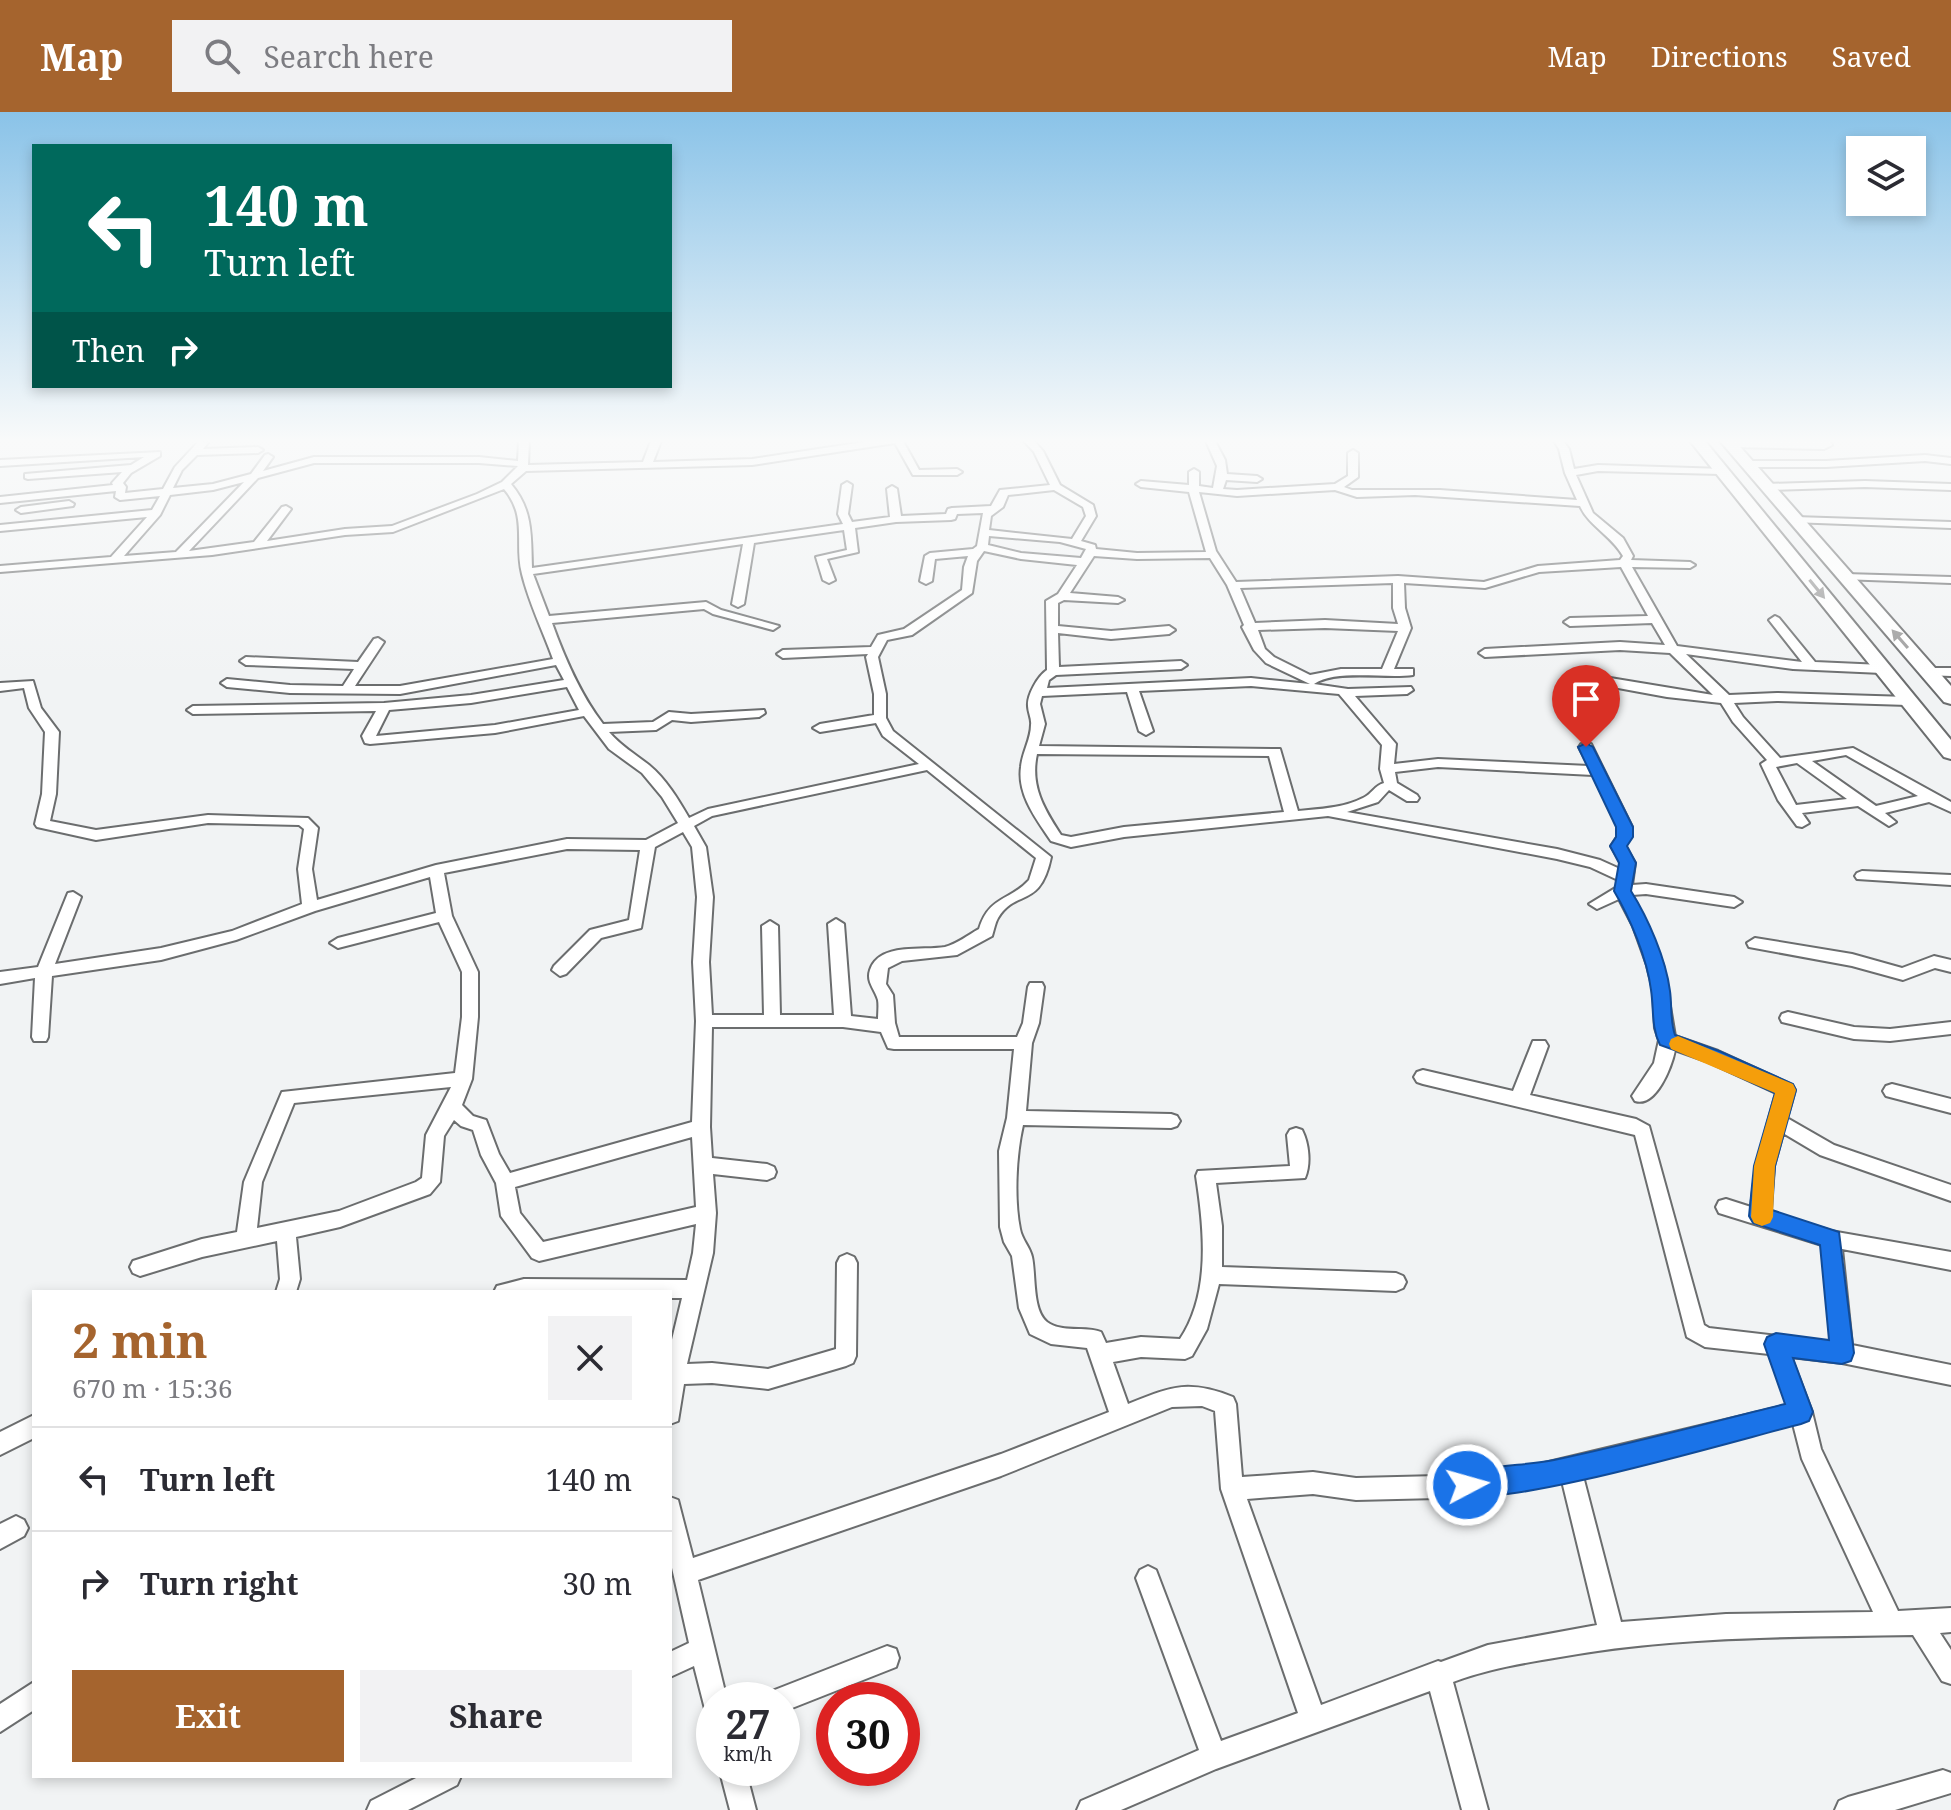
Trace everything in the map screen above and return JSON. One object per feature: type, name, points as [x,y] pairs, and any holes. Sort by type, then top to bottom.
[{"type":"main road","points":[[1761,520],[1951,753]]},
{"type":"main road","points":[[1795,520],[1951,698]]},
{"type":"street","points":[[0,528],[81,520]]},
{"type":"street","points":[[116,558],[150,520]]},
{"type":"street","points":[[180,554],[212,520]]},
{"type":"street","points":[[257,546],[277,520]]},
{"type":"street","points":[[0,569],[257,546],[403,526],[417,520]]},
{"type":"street","points":[[523,520],[527,572],[560,661],[587,712],[614,746],[647,770],[668,795],[699,847],[705,897],[701,962],[704,1021],[701,1127],[706,1213],[703,1253],[672,1394]]},
{"type":"street","points":[[829,580],[821,557],[853,552],[846,520]]},
{"type":"street","points":[[527,572],[888,520]]},
{"type":"street","points":[[985,520],[981,544],[969,568],[968,591],[908,632],[882,638],[875,650],[872,657],[880,694],[880,718],[888,733],[1044,857],[1042,868],[1032,889],[1008,901],[993,914],[986,932],[947,952],[916,951],[889,959],[879,971],[878,983],[885,995],[885,1026],[894,1043],[1023,1043]]},
{"type":"street","points":[[1076,541],[1088,520]]},
{"type":"street","points":[[1203,520],[1212,555],[1233,585],[1260,650],[1270,660],[1315,683],[1347,693],[1407,690]]},
{"type":"street","points":[[1596,520],[1619,540],[1628,556],[1624,563]]},
{"type":"street","points":[[1802,520],[1951,525]]},
{"type":"street","points":[[926,581],[930,556],[981,544],[1076,541],[1091,547],[1088,557],[1062,596],[1052,601],[1053,671]]},
{"type":"street","points":[[738,604],[749,542]]},
{"type":"street","points":[[981,544],[1021,556],[1212,555]]},
{"type":"street","points":[[1624,563],[1673,649],[1726,700],[1738,719],[1776,762]]},
{"type":"street","points":[[1233,585],[1398,579],[1485,585],[1538,569],[1624,563],[1690,565]]},
{"type":"street","points":[[1845,577],[1951,580]]},
{"type":"street","points":[[1387,671],[1405,628],[1399,608],[1398,579]]},
{"type":"street","points":[[1062,596],[1118,600]]},
{"type":"street","points":[[547,620],[706,605],[717,612],[773,626]]},
{"type":"street","points":[[1570,622],[1655,619]]},
{"type":"street","points":[[1775,620],[1812,666]]},
{"type":"street","points":[[1248,627],[1348,624],[1405,628]]},
{"type":"street","points":[[1053,629],[1111,635],[1169,630]]},
{"type":"street","points":[[346,690],[378,642]]},
{"type":"street","points":[[1485,653],[1620,646],[1673,649],[1812,666],[1882,669]]},
{"type":"street","points":[[783,654],[875,650]]},
{"type":"street","points":[[246,661],[362,666]]},
{"type":"street","points":[[227,683],[400,690],[560,661]]},
{"type":"street","points":[[1040,692],[1043,678],[1053,671],[1181,665]]},
{"type":"street","points":[[1391,785],[1381,788],[1373,799],[1363,804],[1328,812],[1124,832],[1071,842],[1056,838],[1038,811],[1029,788],[1027,769],[1038,724],[1034,704],[1036,694],[1040,692],[1251,682],[1315,683],[1328,675],[1409,672]]},
{"type":"street","points":[[1928,672],[1951,672]]},
{"type":"street","points":[[1580,677],[1661,694],[1726,700],[1780,696],[1908,701]]},
{"type":"street","points":[[193,710],[384,707],[471,699],[573,682]]},
{"type":"street","points":[[1,683],[29,684],[35,708],[52,732],[49,794],[42,824],[96,835],[208,819],[303,821],[311,828],[305,869],[310,907]]},
{"type":"street","points":[[1132,688],[1146,731]]},
{"type":"street","points":[[1347,693],[1389,744],[1387,769],[1391,785],[1412,798]]},
{"type":"street","points":[[384,707],[369,736],[370,740],[495,729],[587,712]]},
{"type":"street","points":[[601,728],[653,726],[669,716],[691,718],[759,713]]},
{"type":"street","points":[[820,728],[880,718]]},
{"type":"street","points":[[1586,747],[1625,827],[1624,837],[1618,846],[1628,863],[1625,885],[1639,929],[1651,952],[1661,989],[1663,1031],[1667,1040],[1664,1057],[1651,1085],[1641,1096]]},
{"type":"street","points":[[1032,750],[1275,752],[1292,816]]},
{"type":"street","points":[[1802,823],[1768,764],[1848,751],[1951,808]]},
{"type":"street","points":[[1800,759],[1889,822]]},
{"type":"street","points":[[1387,769],[1438,763],[1598,771]]},
{"type":"street","points":[[0,978],[161,954],[236,935],[310,907],[436,870],[567,844],[648,845],[708,813],[928,766]]},
{"type":"street","points":[[1875,811],[1930,797]]},
{"type":"street","points":[[1793,810],[1859,802]]},
{"type":"street","points":[[1328,812],[1557,854],[1595,863],[1625,885],[1734,902]]},
{"type":"street","points":[[560,970],[596,934],[636,924],[648,845]]},
{"type":"street","points":[[140,1267],[246,1238],[340,1219],[423,1188],[431,1182],[435,1135],[452,1107],[463,1079],[470,1017],[470,972],[444,916],[436,870]]},
{"type":"street","points":[[1862,876],[1951,880]]},
{"type":"street","points":[[1597,904],[1625,885]]},
{"type":"street","points":[[40,1037],[44,972],[73,897]]},
{"type":"street","points":[[338,943],[444,916]]},
{"type":"street","points":[[836,924],[843,1021]]},
{"type":"street","points":[[770,926],[772,1022]]},
{"type":"street","points":[[1755,943],[1852,960],[1903,974],[1934,962],[1951,966]]},
{"type":"street","points":[[1036,987],[1031,1023],[1023,1043],[1016,1118],[1008,1151],[1010,1227],[1025,1266],[1029,1308],[1037,1327],[1051,1335],[1094,1339],[1121,1415]]},
{"type":"street","points":[[1788,1018],[1854,1033],[1890,1035],[1951,1028]]},
{"type":"street","points":[[704,1021],[843,1021],[885,1026]]},
{"type":"street","points":[[1667,1040],[1712,1056],[1786,1090],[1765,1166],[1760,1216]]},
{"type":"street","points":[[1519,1099],[1539,1046]]},
{"type":"street","points":[[1423,1077],[1636,1126],[1643,1131],[1694,1330],[1705,1337],[1842,1353],[1951,1375]]},
{"type":"street","points":[[246,1238],[253,1182],[288,1097],[463,1079]]},
{"type":"street","points":[[1892,1091],[1950,1111]]},
{"type":"street","points":[[452,1107],[467,1121],[480,1125],[505,1182],[511,1216],[539,1252],[706,1213]]},
{"type":"street","points":[[1016,1118],[1171,1121]]},
{"type":"street","points":[[1779,1122],[1827,1150],[1951,1193]]},
{"type":"street","points":[[505,1182],[701,1127]]},
{"type":"street","points":[[1101,1354],[1141,1347],[1185,1349],[1198,1322],[1213,1275],[1215,1229],[1205,1176],[1298,1173],[1296,1135]]},
{"type":"street","points":[[703,1165],[767,1172]]},
{"type":"street","points":[[1726,1207],[1831,1239],[1951,1261]]},
{"type":"street","points":[[286,1232],[290,1279],[287,1290]]},
{"type":"street","points":[[1831,1239],[1842,1353]]},
{"type":"street","points":[[674,1375],[712,1373],[768,1379],[846,1356],[847,1263]]},
{"type":"street","points":[[1213,1275],[1396,1282]]},
{"type":"street","points":[[514,1290],[693,1289]]},
{"type":"street","points":[[1776,1344],[1801,1412],[1810,1451],[1890,1622]]},
{"type":"street","points":[[684,1573],[1001,1465],[1172,1397],[1202,1396],[1225,1404],[1232,1489],[1313,1719]]},
{"type":"street","points":[[1232,1489],[1325,1484],[1349,1485],[1356,1489],[1438,1487],[1523,1479],[1801,1412]]},
{"type":"street","points":[[0,1444],[32,1427]]},
{"type":"street","points":[[1570,1469],[1612,1635]]},
{"type":"street","points":[[673,1538],[709,1682]]},
{"type":"street","points":[[1148,1578],[1214,1757]]},
{"type":"street","points":[[1090,1810],[1214,1757],[1488,1657],[1612,1635],[1726,1626],[1951,1620]]},
{"type":"street","points":[[1919,1623],[1951,1672]]},
{"type":"street","points":[[672,1664],[701,1650]]},
{"type":"street","points":[[800,1692],[887,1658]]},
{"type":"street","points":[[1438,1673],[1475,1810]]},
{"type":"street","points":[[0,1719],[32,1696]]},
{"type":"street","points":[[380,1810],[444,1778]]},
{"type":"street","points":[[1848,1810],[1943,1783]]},
{"type":"street","points":[[737,1786],[743,1810]]},
{"type":"slow traffic","points":[[1678,1044],[1712,1056],[1787,1092],[1765,1166],[1762,1217]]},
{"type":"route","points":[[1467,1485],[1523,1479],[1570,1469],[1801,1412],[1776,1344],[1842,1353],[1831,1239],[1760,1216],[1765,1166],[1787,1092],[1712,1056],[1667,1040],[1663,1031],[1661,989],[1651,952],[1639,929],[1635,912],[1622,891],[1628,863],[1618,846],[1624,837],[1625,827],[1586,747]]}]
